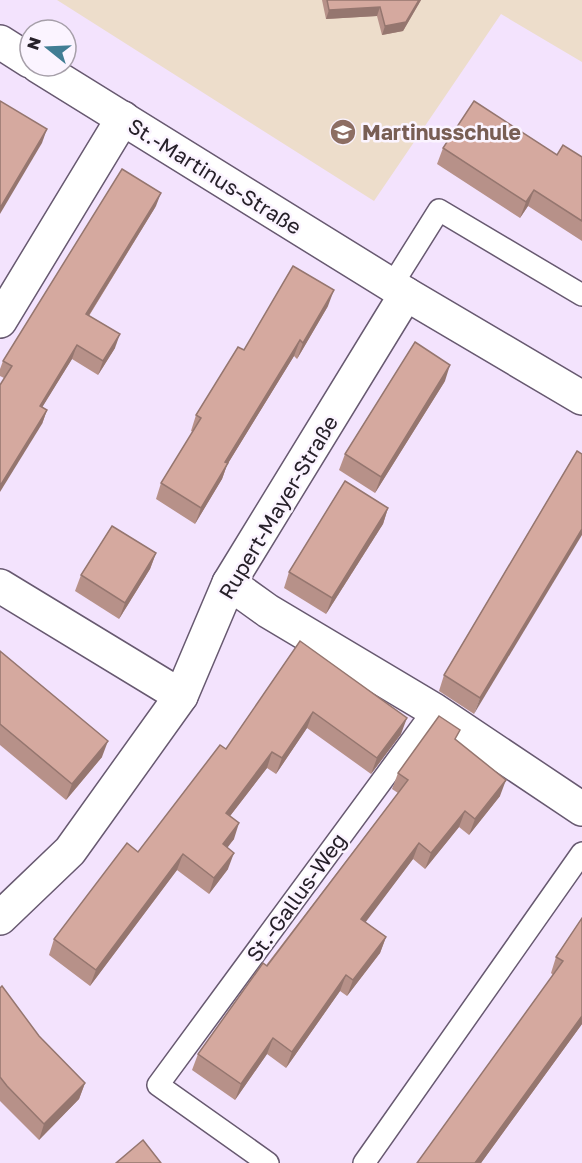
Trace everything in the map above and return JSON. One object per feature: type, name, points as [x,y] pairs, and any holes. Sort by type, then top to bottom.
[{"type":"street","points":[[0,42],[18,53]]},
{"type":"street","name":"St.-Martinus-Straße","points":[[58,78],[399,290],[582,398]]},
{"type":"street","points":[[0,321],[123,118]]},
{"type":"street","name":"Rupert-Mayer-Straße","points":[[0,918],[70,852],[181,696],[229,583],[399,290]]},
{"type":"street","points":[[229,583],[268,611],[434,710],[582,809]]},
{"type":"street","points":[[0,586],[181,696]]},
{"type":"lane","points":[[399,290],[439,210],[582,296]]},
{"type":"lane","name":"St.-Gallus-Weg","points":[[268,1163],[158,1085],[434,710]]},
{"type":"lane","points":[[364,1163],[582,852]]},
{"type":"shaded area","name":"Martinusschule","points":[[57,0],[582,0],[582,62],[501,14],[374,201]]},
{"type":"building","points":[[327,0],[419,0],[406,22],[385,26],[380,7],[329,10]]},
{"type":"building","points":[[0,101],[47,129],[0,208]]},
{"type":"building","points":[[474,101],[557,155],[563,145],[582,157],[582,221],[534,190],[526,202],[443,148]]},
{"type":"building","points":[[122,169],[161,193],[86,314],[120,334],[103,361],[77,345],[40,406],[47,410],[0,486],[0,385],[12,366],[3,361]]},
{"type":"building","points":[[293,266],[334,290],[303,343],[300,340],[225,462],[228,463],[201,508],[161,483],[201,418],[196,415],[238,347],[244,350]]},
{"type":"building","points":[[415,342],[450,365],[381,477],[345,454]]},
{"type":"building","points":[[577,451],[582,454],[582,529],[480,698],[444,675]]},
{"type":"building","points":[[345,481],[388,508],[332,598],[289,572]]},
{"type":"building","points":[[112,526],[156,553],[125,603],[81,575]]},
{"type":"building","points":[[300,641],[407,718],[377,758],[313,712],[282,758],[272,752],[226,813],[239,823],[223,844],[234,853],[214,878],[183,854],[96,970],[54,939],[127,843],[138,852],[220,745],[226,749]]},
{"type":"building","points":[[0,651],[108,741],[72,784],[0,724]]},
{"type":"building","points":[[439,716],[460,730],[455,739],[506,780],[475,819],[465,811],[431,853],[419,843],[361,919],[386,937],[353,980],[346,975],[292,1052],[273,1038],[241,1084],[198,1054],[263,963],[267,966],[408,780],[398,773]]},
{"type":"building","points":[[582,918],[582,1016],[475,1163],[417,1163],[563,961],[556,957]]},
{"type":"building","points":[[2,986],[39,1036],[85,1083],[44,1124],[0,1077],[0,988]]},
{"type":"building","points":[[143,1140],[161,1163],[116,1163]]},
{"type":"place","name":"Martinusschule","points":[[343,132]]}]
